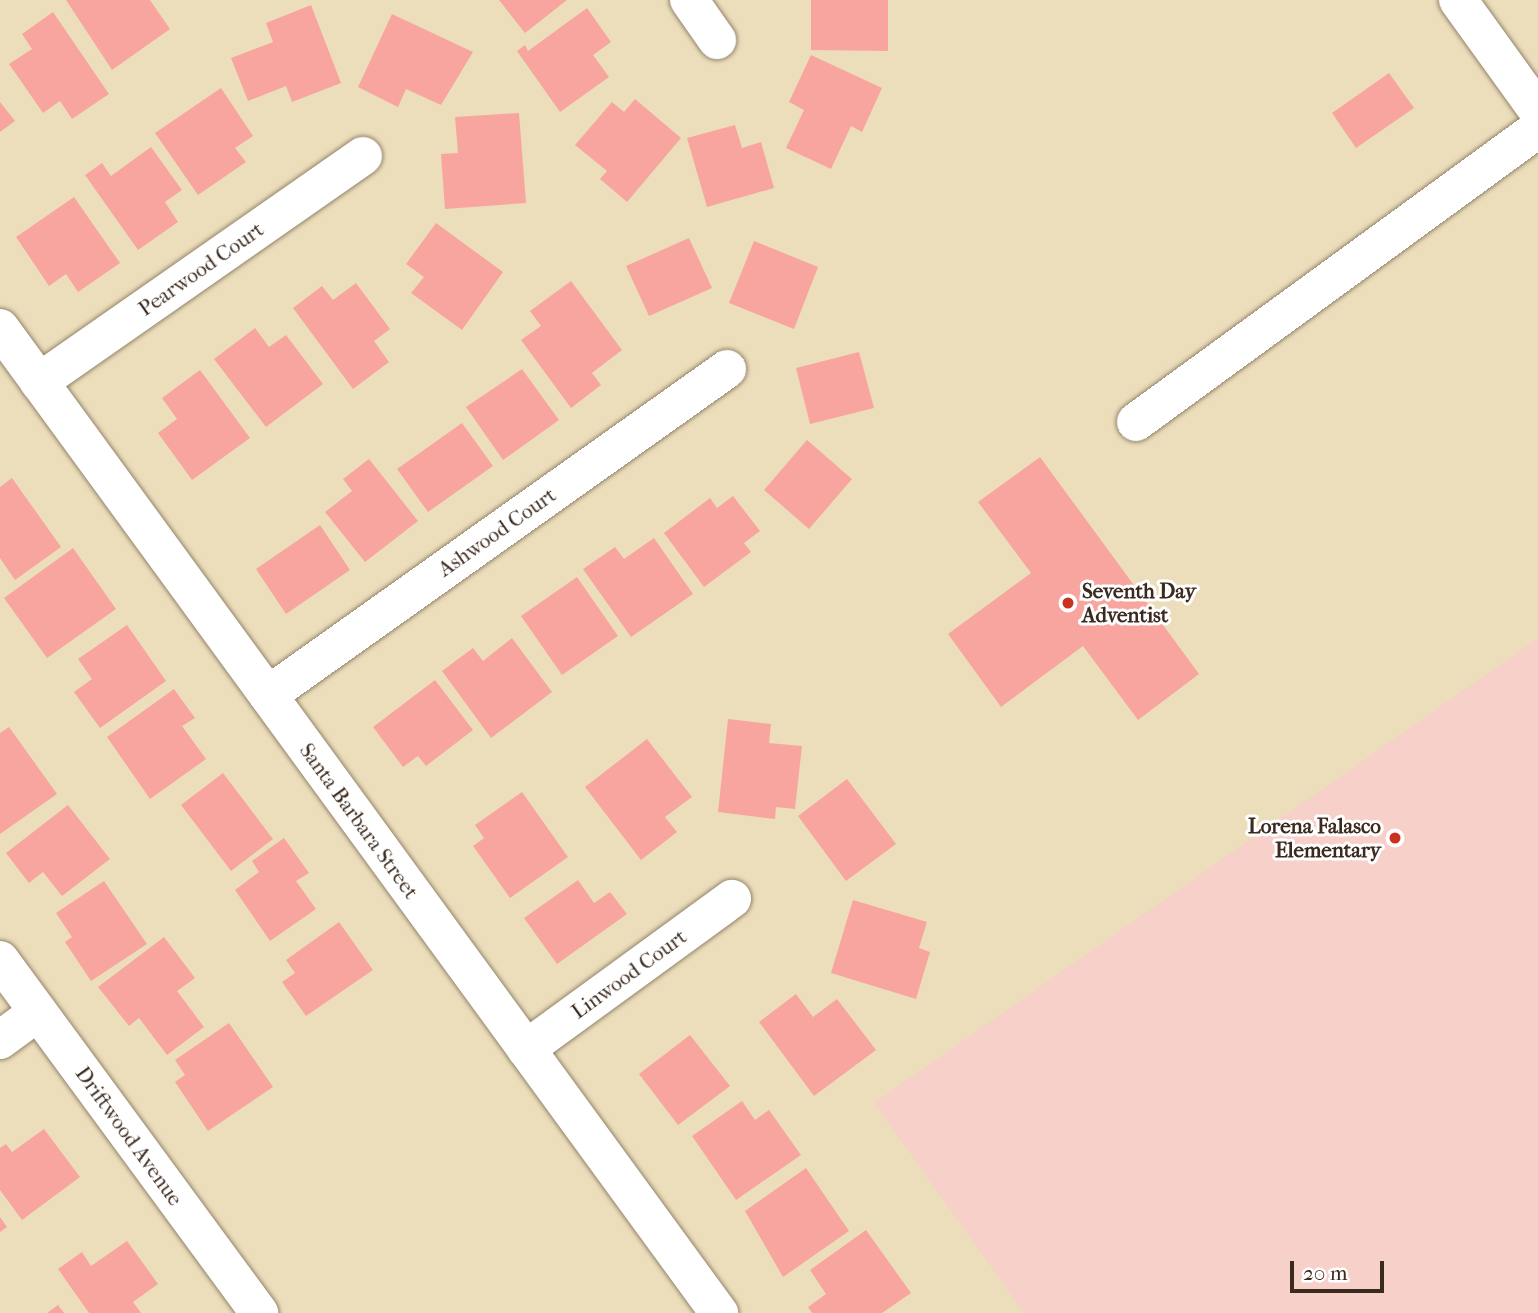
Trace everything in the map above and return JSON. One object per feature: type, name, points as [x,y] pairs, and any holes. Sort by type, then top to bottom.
[{"type":"street","points":[[688,0],[717,40]]},
{"type":"street","points":[[1458,0],[1538,111]]},
{"type":"street","points":[[1136,422],[1538,129]]},
{"type":"street","name":"Pearwood Court","points":[[39,382],[363,156]]},
{"type":"street","name":"Santa Barbara Street","points":[[0,328],[719,1313]]},
{"type":"street","name":"Ashwood Court","points":[[268,695],[727,369]]},
{"type":"street","name":"Linwood Court","points":[[526,1049],[732,899]]},
{"type":"street","name":"Driftwood Avenue","points":[[0,960],[254,1311]]},
{"type":"street","points":[[0,1040],[38,1012]]},
{"type":"shaded area","name":"Lorena Falasco Elementary","points":[[1538,638],[1538,1313],[1024,1313],[874,1103]]},
{"type":"building","points":[[66,0],[150,0],[170,29],[112,70]]},
{"type":"building","points":[[499,0],[567,0],[525,33]]},
{"type":"building","points":[[811,0],[888,0],[888,51],[811,50]]},
{"type":"building","points":[[311,5],[341,83],[292,102],[286,86],[248,101],[231,58],[273,42],[266,23]]},
{"type":"building","points":[[587,8],[611,42],[593,55],[609,77],[560,112],[517,51],[525,45],[528,51]]},
{"type":"building","points":[[53,12],[109,94],[72,119],[60,101],[43,113],[9,64],[32,49],[22,34]]},
{"type":"building","points":[[392,14],[473,52],[441,105],[406,89],[398,107],[358,87]]},
{"type":"building","points":[[811,55],[882,88],[862,132],[851,126],[831,169],[786,148],[804,110],[789,102]]},
{"type":"building","points":[[1389,73],[1414,108],[1356,148],[1332,113]]},
{"type":"building","points":[[221,88],[253,136],[235,148],[246,162],[198,195],[155,133]]},
{"type":"building","points":[[635,99],[681,138],[627,202],[600,179],[607,171],[575,145],[612,102],[624,112]]},
{"type":"building","points":[[0,102],[15,121],[0,132]]},
{"type":"building","points":[[519,113],[526,203],[445,209],[441,154],[458,153],[455,117]]},
{"type":"building","points":[[735,125],[742,148],[761,142],[774,188],[707,207],[687,138]]},
{"type":"building","points":[[151,147],[182,190],[165,202],[178,222],[138,250],[85,175],[102,163],[111,176]]},
{"type":"building","points":[[74,197],[120,263],[78,292],[66,274],[49,286],[16,237]]},
{"type":"building","points":[[436,223],[503,272],[462,330],[411,293],[424,277],[406,264]]},
{"type":"building","points":[[689,238],[712,288],[649,316],[626,266]]},
{"type":"building","points":[[754,241],[818,267],[794,329],[729,303]]},
{"type":"building","points":[[571,281],[622,350],[592,373],[601,385],[571,408],[521,340],[541,326],[530,311]]},
{"type":"building","points":[[356,283],[390,329],[374,341],[389,362],[353,389],[293,308],[322,286],[333,300]]},
{"type":"building","points":[[255,328],[269,347],[286,335],[323,384],[266,427],[214,359]]},
{"type":"building","points":[[859,352],[874,408],[810,424],[796,368]]},
{"type":"building","points":[[522,369],[559,420],[503,460],[466,407]]},
{"type":"building","points":[[200,370],[250,438],[192,480],[158,433],[177,419],[162,398]]},
{"type":"building","points":[[462,423],[493,466],[428,512],[397,469]]},
{"type":"building","points":[[807,440],[852,479],[809,529],[764,490]]},
{"type":"building","name":"Seventh Day Adventist","points":[[1040,457],[1199,674],[1138,720],[1083,646],[1001,707],[948,634],[1031,573],[978,502]]},
{"type":"building","points":[[369,459],[418,521],[365,562],[325,512],[352,491],[343,479]]},
{"type":"building","points":[[12,478],[61,547],[15,580],[0,558],[0,487]]},
{"type":"building","points":[[733,496],[760,531],[744,543],[751,552],[704,587],[664,533],[710,498],[717,508]]},
{"type":"building","points":[[320,525],[350,570],[286,614],[256,569]]},
{"type":"building","points":[[654,538],[693,594],[631,637],[583,569],[615,547],[624,559]]},
{"type":"building","points":[[73,548],[116,609],[47,658],[4,598]]},
{"type":"building","points":[[577,577],[618,636],[562,675],[521,616]]},
{"type":"building","points":[[127,625],[166,681],[100,728],[74,692],[92,679],[78,659]]},
{"type":"building","points":[[512,638],[552,692],[491,738],[442,671],[473,648],[483,661]]},
{"type":"building","points":[[435,680],[473,730],[426,766],[418,756],[403,767],[373,727]]},
{"type":"building","points":[[174,689],[195,718],[182,726],[206,759],[150,799],[107,737]]},
{"type":"building","points":[[728,719],[771,724],[769,743],[802,746],[795,809],[776,807],[775,819],[718,812]]},
{"type":"building","points":[[9,727],[57,794],[0,834],[0,733]]},
{"type":"building","points":[[647,739],[692,797],[665,817],[677,832],[641,860],[585,787]]},
{"type":"building","points":[[223,773],[273,839],[231,871],[181,805]]},
{"type":"building","points":[[847,779],[896,844],[846,881],[798,816]]},
{"type":"building","points":[[522,792],[568,857],[510,898],[473,846],[484,838],[475,825]]},
{"type":"building","points":[[68,805],[110,859],[62,896],[43,872],[29,883],[6,853]]},
{"type":"building","points":[[284,838],[309,873],[296,881],[316,909],[270,941],[235,890],[259,872],[252,861]]},
{"type":"building","points":[[578,880],[594,903],[610,892],[627,914],[557,964],[524,918]]},
{"type":"building","points":[[104,881],[147,944],[91,981],[65,942],[72,937],[56,913]]},
{"type":"building","points":[[853,900],[927,922],[919,948],[930,952],[916,999],[831,973]]},
{"type":"building","points":[[339,922],[373,970],[306,1016],[282,982],[295,973],[286,960]]},
{"type":"building","points":[[164,937],[195,978],[177,991],[204,1027],[167,1055],[139,1018],[129,1026],[98,987]]},
{"type":"building","points":[[796,994],[813,1017],[837,999],[876,1050],[814,1096],[759,1022]]},
{"type":"building","points":[[229,1023],[273,1087],[208,1131],[175,1082],[185,1075],[175,1060]]},
{"type":"building","points":[[690,1035],[730,1086],[678,1125],[639,1074]]},
{"type":"building","points":[[742,1101],[755,1120],[769,1110],[801,1155],[736,1200],[692,1136]]},
{"type":"building","points":[[44,1129],[80,1177],[22,1220],[0,1190],[0,1148],[6,1144],[12,1152]]},
{"type":"building","points":[[806,1168],[849,1231],[783,1277],[745,1211]]},
{"type":"building","points":[[0,1217],[7,1227],[0,1232]]},
{"type":"building","points":[[866,1230],[911,1293],[882,1313],[812,1313],[808,1307],[826,1294],[810,1270]]},
{"type":"building","points":[[127,1241],[158,1284],[133,1302],[141,1313],[89,1313],[58,1269],[82,1252],[91,1266]]},
{"type":"building","points":[[58,1305],[64,1313],[47,1313]]},
{"type":"place","name":"Seventh Day Adventist","points":[[1068,603]]},
{"type":"place","name":"Lorena Falasco Elementary","points":[[1395,838]]}]
